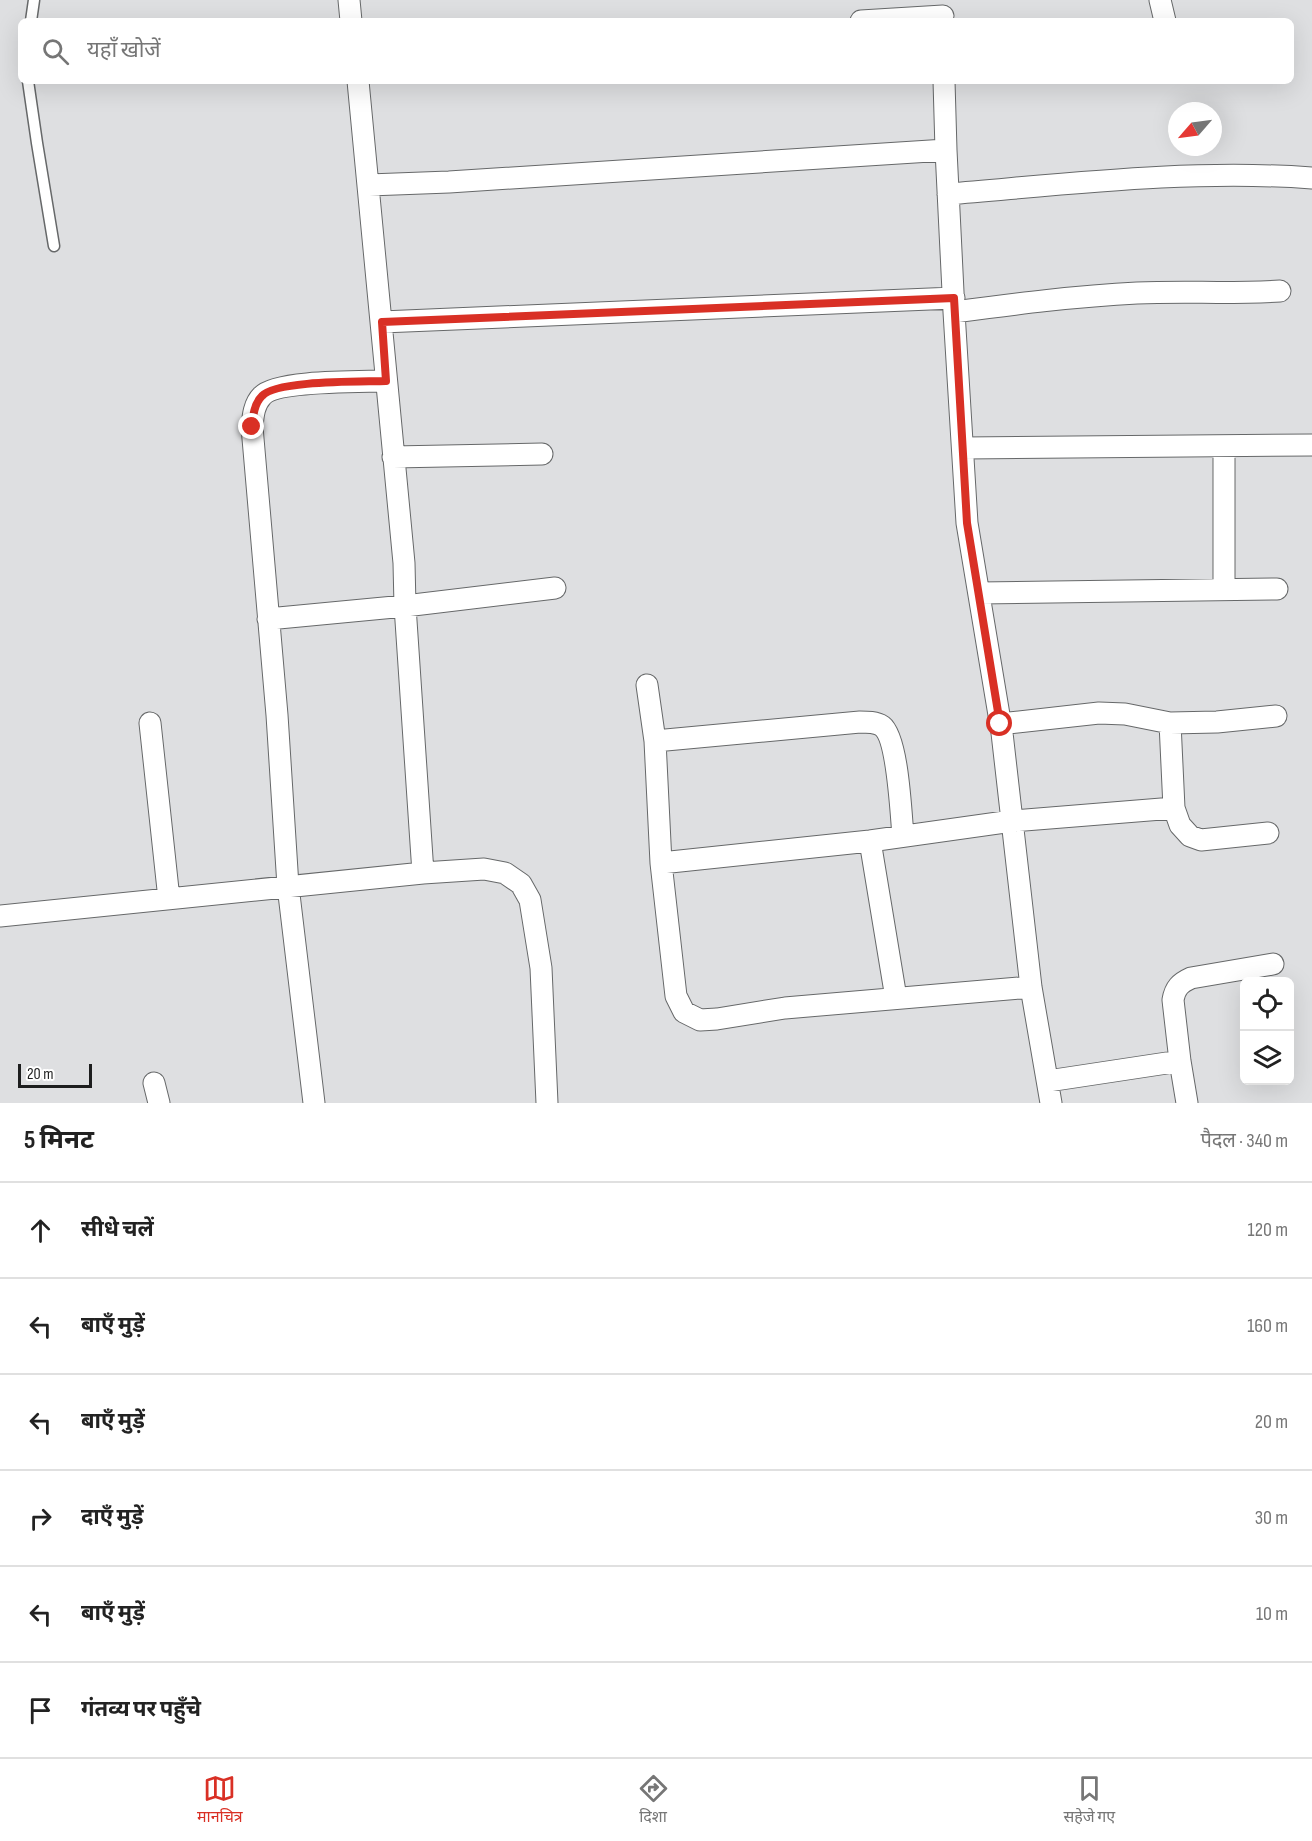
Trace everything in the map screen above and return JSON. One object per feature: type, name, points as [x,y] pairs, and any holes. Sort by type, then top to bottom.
[{"type":"street","points":[[349,0],[351,18]]},
{"type":"street","points":[[1160,0],[1164,18]]},
{"type":"street","points":[[888,18],[943,12]]},
{"type":"street","points":[[358,84],[404,563],[423,873]]},
{"type":"street","points":[[945,84],[948,194],[967,523],[1000,724],[1031,987],[1052,1103]]},
{"type":"street","points":[[369,185],[449,182],[946,150]]},
{"type":"street","points":[[948,194],[1186,176],[1312,178]]},
{"type":"street","points":[[382,322],[954,305],[1137,293],[1280,291]]},
{"type":"street","points":[[314,1103],[288,886],[277,715],[252,427],[255,408],[262,395],[276,387],[386,381]]},
{"type":"street","points":[[963,448],[1312,445]]},
{"type":"street","points":[[1224,446],[1224,590]]},
{"type":"street","points":[[393,457],[542,454]]},
{"type":"street","points":[[268,619],[555,588]]},
{"type":"street","points":[[979,593],[1277,589]]},
{"type":"street","points":[[647,685],[655,741],[662,863],[676,996],[684,1012],[700,1020],[717,1019],[784,1008],[1031,987]]},
{"type":"street","points":[[1000,724],[1099,713],[1125,714],[1170,723],[1217,722],[1276,716]]},
{"type":"street","points":[[655,741],[873,722],[882,726],[889,734],[894,752],[903,836]]},
{"type":"street","points":[[150,723],[169,899]]},
{"type":"street","points":[[1170,723],[1174,808],[1180,825],[1190,836],[1201,840],[1268,833]]},
{"type":"street","points":[[662,863],[870,841],[1012,822],[1174,808]]},
{"type":"street","points":[[870,841],[896,998]]},
{"type":"street","points":[[0,916],[423,873],[484,870],[505,873],[521,884],[530,900],[541,968],[547,1103]]},
{"type":"street","points":[[1187,1103],[1180,1061],[1173,1000],[1174,990],[1181,982],[1191,978],[1273,964]]},
{"type":"street","points":[[1048,1081],[1180,1061]]},
{"type":"lane","points":[[31,18],[34,0]]},
{"type":"lane","points":[[28,84],[54,246]]},
{"type":"route","points":[[252,427],[255,408],[262,395],[276,387],[386,381],[382,322],[954,298],[967,523],[1000,724]]}]
